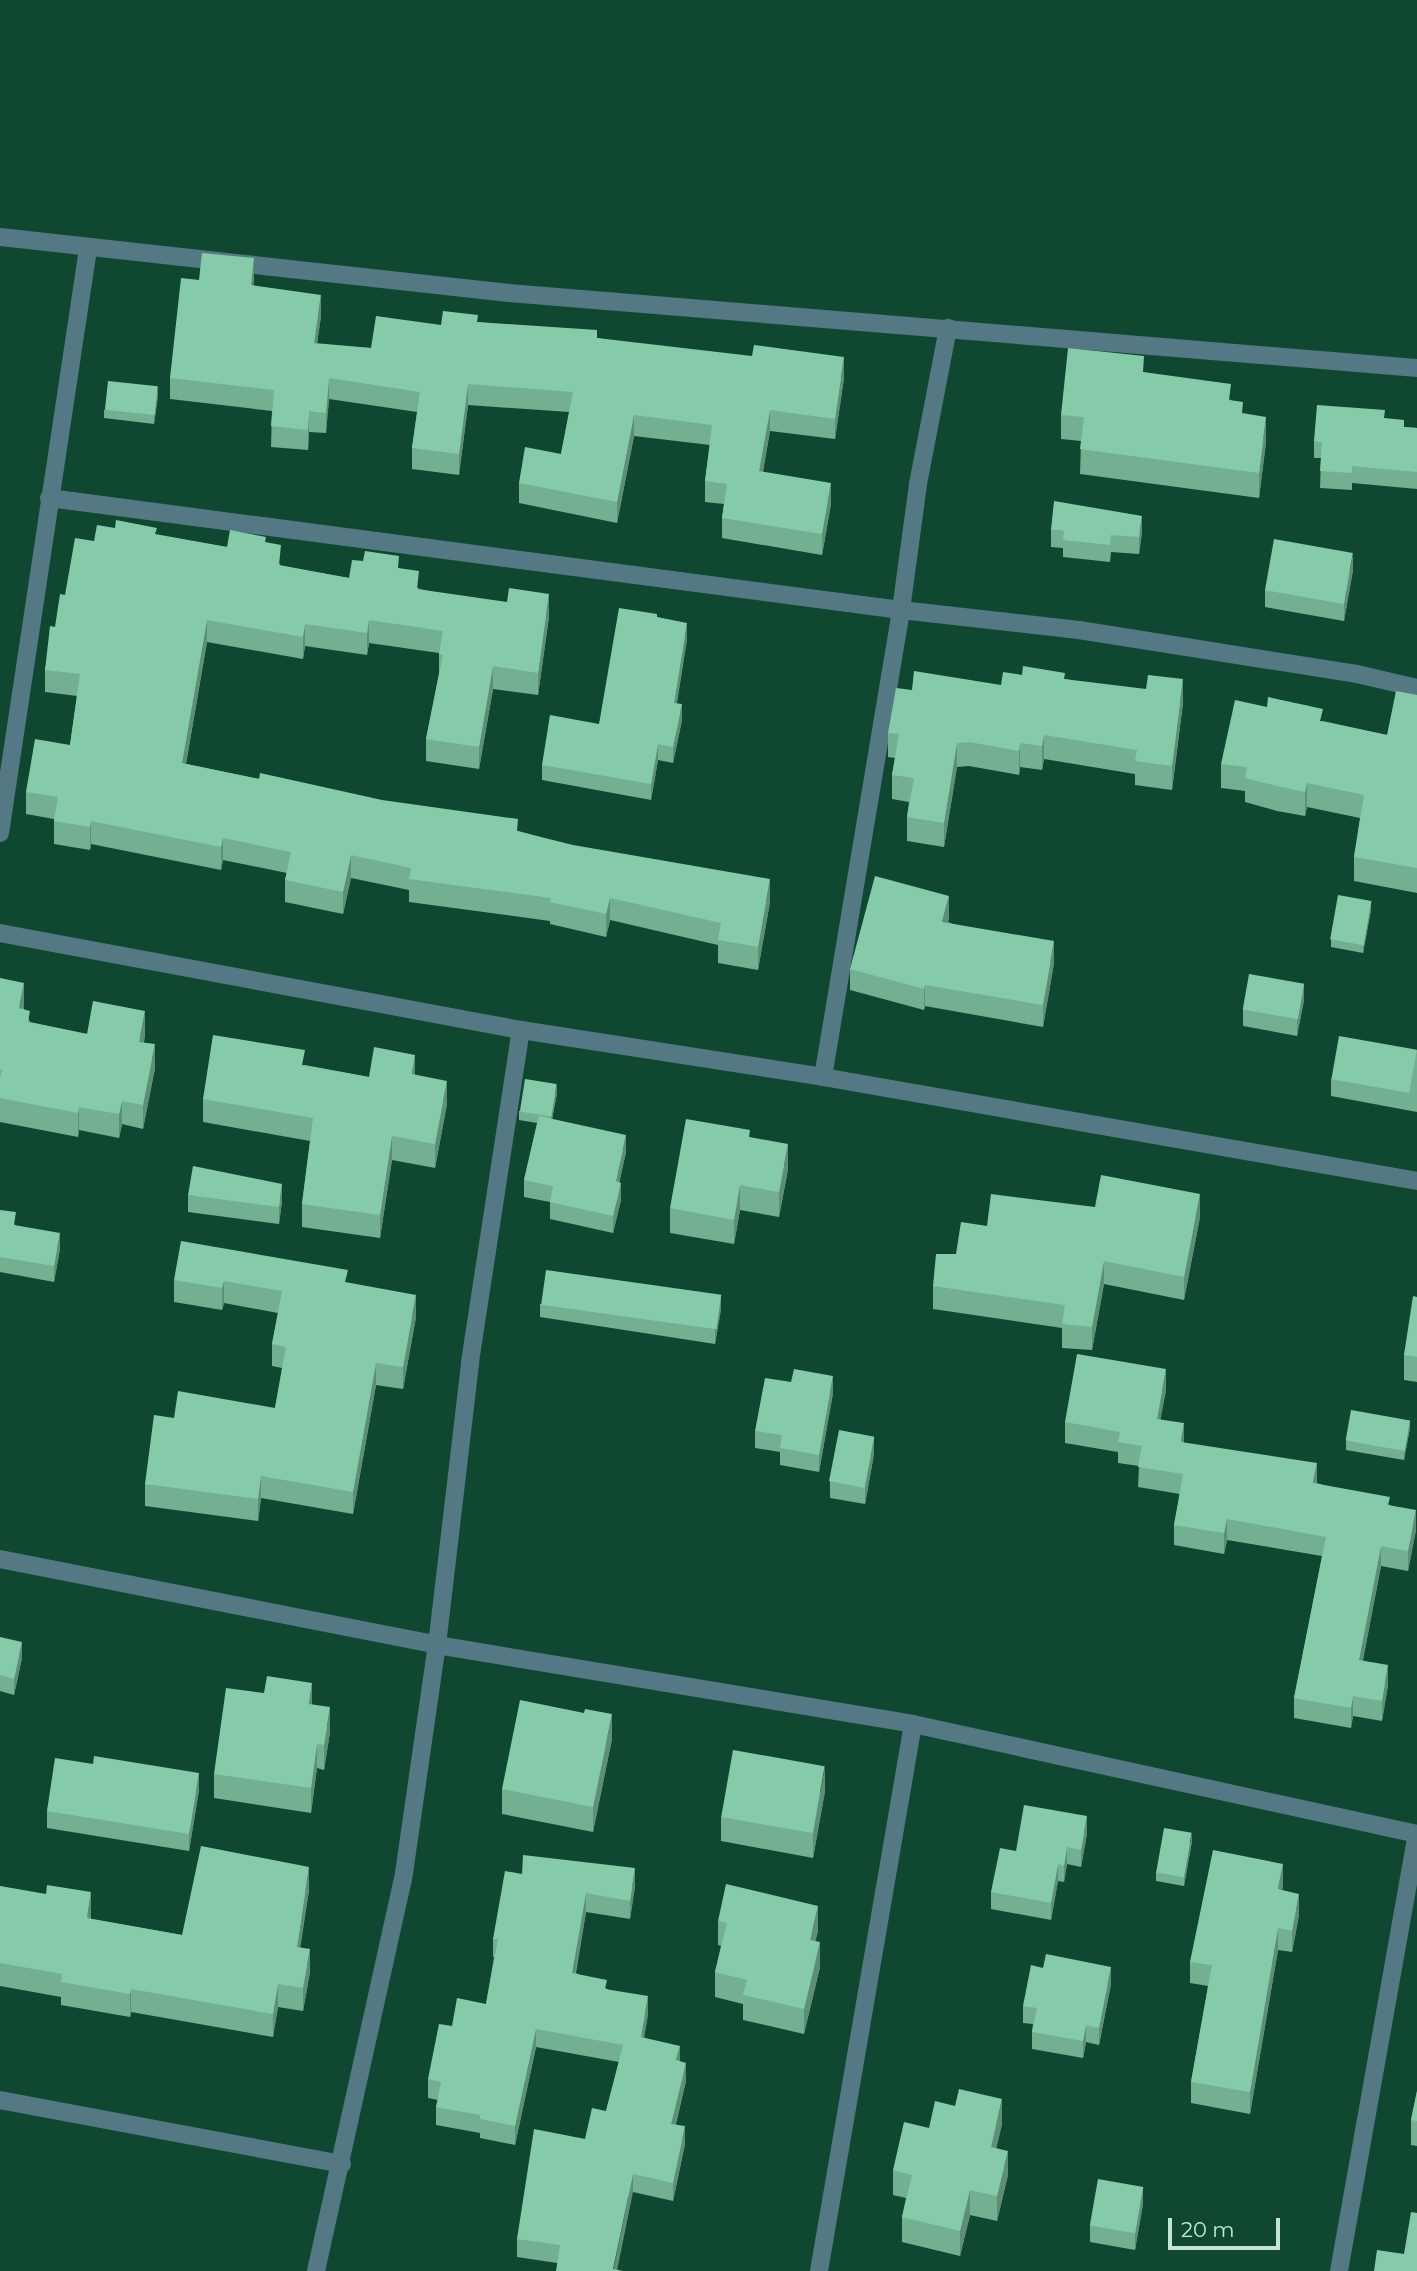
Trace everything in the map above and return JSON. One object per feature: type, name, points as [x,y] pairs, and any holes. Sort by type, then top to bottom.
[{"type":"street","points":[[0,237],[88,249],[509,293],[1417,368]]},
{"type":"street","points":[[0,833],[88,249]]},
{"type":"street","points":[[822,1077],[901,610],[918,484],[948,328]]},
{"type":"street","points":[[49,499],[901,610],[1079,630],[1357,674],[1417,688]]},
{"type":"street","points":[[0,933],[522,1030],[822,1077],[1417,1181]]},
{"type":"street","points":[[316,2271],[342,2164],[403,1880],[437,1645],[470,1362],[522,1030]]},
{"type":"street","points":[[0,1559],[437,1645],[913,1724],[1417,1834],[1339,2271]]},
{"type":"street","points":[[819,2271],[913,1724]]},
{"type":"street","points":[[0,2101],[342,2164]]},
{"type":"building","points":[[202,253],[254,258],[251,285],[321,295],[314,343],[371,348],[376,316],[441,325],[443,311],[478,315],[477,322],[597,330],[597,338],[752,356],[754,345],[844,357],[835,419],[770,410],[759,471],[831,483],[822,534],[722,518],[727,484],[705,481],[712,425],[634,415],[617,502],[519,483],[525,447],[561,454],[573,392],[468,384],[459,454],[412,448],[420,392],[329,378],[326,413],[309,411],[308,430],[271,426],[274,390],[170,378],[181,278],[199,280]]},
{"type":"building","points":[[1068,348],[1144,356],[1143,372],[1231,384],[1229,400],[1243,402],[1242,413],[1266,417],[1259,473],[1080,449],[1084,417],[1061,415]]},
{"type":"building","points":[[108,381],[158,386],[155,415],[105,410]]},
{"type":"building","points":[[1317,405],[1385,410],[1384,418],[1404,420],[1404,427],[1417,428],[1417,472],[1352,466],[1352,473],[1320,471],[1322,442],[1314,441]]},
{"type":"building","points":[[1054,501],[1142,516],[1139,537],[1111,535],[1110,545],[1063,540],[1064,531],[1051,530]]},
{"type":"building","points":[[116,520],[157,528],[155,534],[227,547],[230,530],[266,537],[265,542],[281,545],[279,565],[349,578],[352,560],[363,561],[365,551],[399,556],[398,568],[419,571],[417,589],[507,602],[509,588],[549,594],[538,673],[493,666],[479,747],[426,739],[443,655],[439,654],[443,631],[369,620],[367,633],[305,624],[303,637],[207,620],[182,763],[259,779],[260,773],[382,800],[518,819],[517,831],[573,845],[770,879],[758,947],[718,940],[721,923],[610,898],[606,914],[550,902],[551,898],[409,879],[411,868],[351,855],[343,892],[285,880],[291,852],[223,838],[221,847],[91,821],[90,827],[54,821],[58,797],[26,792],[35,739],[70,745],[80,674],[45,670],[50,626],[55,627],[60,594],[65,595],[75,538],[94,541],[97,525],[115,528]]},
{"type":"building","points":[[1274,539],[1353,553],[1344,604],[1265,590]]},
{"type":"building","points":[[619,608],[657,614],[657,617],[687,623],[674,703],[682,704],[673,747],[658,744],[651,784],[542,765],[550,715],[599,724]]},
{"type":"building","points":[[1023,666],[1065,673],[1064,679],[1146,689],[1148,675],[1183,679],[1172,766],[1135,761],[1137,750],[1044,735],[1042,746],[1020,743],[1019,751],[969,742],[957,743],[944,823],[907,817],[914,778],[892,775],[899,734],[888,733],[896,688],[912,690],[914,671],[1001,685],[1003,672],[1022,675]]},
{"type":"building","points":[[1396,691],[1417,695],[1417,868],[1354,857],[1364,795],[1307,783],[1305,792],[1277,786],[1245,778],[1247,767],[1221,764],[1235,700],[1267,707],[1268,697],[1323,709],[1320,721],[1387,735]]},
{"type":"building","points":[[875,876],[949,896],[942,922],[1054,941],[1043,1005],[925,985],[924,989],[850,969]]},
{"type":"building","points":[[1338,895],[1371,901],[1364,945],[1330,939]]},
{"type":"building","points":[[1249,974],[1304,984],[1298,1019],[1243,1009]]},
{"type":"building","points":[[0,978],[24,983],[19,1008],[30,1011],[28,1022],[87,1034],[93,1001],[145,1011],[139,1042],[155,1044],[143,1105],[122,1101],[119,1114],[79,1107],[78,1113],[0,1098]]},
{"type":"building","points":[[213,1035],[305,1050],[302,1065],[369,1077],[374,1047],[415,1055],[412,1074],[447,1081],[435,1144],[392,1136],[380,1215],[302,1204],[313,1118],[203,1099]]},
{"type":"building","points":[[1339,1036],[1417,1050],[1409,1093],[1331,1079]]},
{"type":"building","points":[[525,1079],[557,1084],[551,1117],[520,1112]]},
{"type":"building","points":[[539,1116],[626,1135],[616,1181],[621,1183],[613,1216],[550,1202],[553,1186],[524,1180]]},
{"type":"building","points":[[686,1119],[750,1130],[749,1137],[788,1144],[779,1192],[740,1185],[734,1220],[670,1208]]},
{"type":"building","points":[[193,1166],[282,1184],[279,1207],[188,1195]]},
{"type":"building","points":[[1101,1175],[1200,1194],[1184,1277],[1104,1261],[1092,1327],[1062,1324],[1065,1305],[933,1286],[936,1254],[956,1254],[961,1222],[987,1226],[991,1194],[1095,1207]]},
{"type":"building","points":[[0,1210],[16,1212],[14,1225],[60,1233],[54,1266],[0,1257]]},
{"type":"building","points":[[181,1241],[348,1270],[345,1282],[416,1295],[403,1367],[376,1363],[353,1492],[261,1476],[258,1499],[145,1484],[154,1415],[174,1418],[178,1391],[275,1408],[286,1347],[272,1344],[282,1291],[224,1281],[222,1288],[174,1280]]},
{"type":"building","points":[[546,1270],[721,1295],[716,1329],[541,1305]]},
{"type":"building","points":[[1413,1296],[1417,1297],[1417,1357],[1404,1355]]},
{"type":"building","points":[[1077,1354],[1166,1369],[1157,1419],[1184,1423],[1181,1442],[1317,1463],[1313,1483],[1390,1497],[1388,1505],[1416,1510],[1408,1551],[1381,1546],[1359,1660],[1388,1665],[1382,1701],[1353,1696],[1351,1708],[1294,1698],[1326,1537],[1227,1519],[1224,1533],[1174,1525],[1183,1474],[1138,1467],[1142,1446],[1118,1442],[1120,1432],[1065,1422]]},
{"type":"building","points":[[794,1369],[833,1376],[819,1455],[780,1448],[782,1435],[755,1431],[765,1378],[791,1382]]},
{"type":"building","points":[[1351,1410],[1410,1420],[1405,1451],[1346,1441]]},
{"type":"building","points":[[839,1430],[874,1437],[864,1488],[829,1481]]},
{"type":"building","points":[[0,1637],[22,1642],[14,1679],[0,1675]]},
{"type":"building","points":[[267,1676],[312,1683],[309,1704],[330,1707],[324,1745],[317,1744],[311,1788],[214,1774],[226,1688],[264,1693]]},
{"type":"building","points":[[520,1700],[584,1713],[585,1709],[612,1714],[593,1807],[502,1789]]},
{"type":"building","points":[[733,1750],[825,1766],[813,1833],[721,1817]]},
{"type":"building","points":[[94,1756],[199,1773],[189,1834],[47,1811],[55,1758],[93,1764]]},
{"type":"building","points":[[1024,1805],[1087,1816],[1081,1850],[1067,1847],[1064,1866],[1058,1864],[1051,1903],[991,1892],[1000,1848],[1016,1851]]},
{"type":"building","points":[[1164,1828],[1192,1833],[1184,1877],[1156,1872]]},
{"type":"building","points":[[201,1846],[309,1867],[297,1947],[310,1949],[303,1988],[278,1984],[273,2014],[131,1989],[130,1994],[61,1982],[62,1974],[0,1963],[0,1886],[46,1894],[47,1885],[91,1892],[87,1918],[182,1935]]},
{"type":"building","points":[[1213,1850],[1283,1864],[1278,1889],[1299,1894],[1292,1931],[1278,1928],[1250,2092],[1191,2082],[1212,1965],[1190,1962]]},
{"type":"building","points":[[523,1855],[635,1868],[630,1901],[586,1893],[572,1973],[607,1980],[605,1989],[648,1996],[641,2037],[680,2046],[676,2060],[686,2063],[671,2124],[685,2126],[673,2183],[633,2174],[613,2269],[623,2271],[556,2271],[560,2245],[517,2239],[534,2129],[585,2139],[592,2108],[606,2111],[623,2045],[536,2029],[515,2126],[480,2119],[480,2115],[436,2107],[441,2082],[428,2079],[439,2024],[452,2026],[457,1998],[486,2004],[498,1939],[493,1939],[505,1871],[522,1874]]},
{"type":"building","points":[[726,1884],[818,1906],[810,1940],[820,1942],[804,2009],[743,1995],[747,1980],[715,1972],[727,1923],[718,1921]]},
{"type":"building","points":[[1046,1954],[1111,1967],[1099,2028],[1086,2025],[1083,2041],[1032,2032],[1037,2008],[1023,2006],[1031,1965],[1043,1968]]},
{"type":"building","points":[[959,2089],[1002,2099],[991,2147],[1008,2151],[997,2196],[970,2190],[960,2231],[902,2217],[912,2175],[893,2170],[904,2122],[929,2128],[935,2101],[955,2106]]},
{"type":"building","points":[[1417,2091],[1417,2121],[1411,2120]]},
{"type":"building","points":[[1098,2179],[1143,2187],[1135,2233],[1090,2225]]},
{"type":"building","points":[[1411,2212],[1417,2213],[1417,2271],[1374,2271],[1377,2250],[1404,2254]]}]
